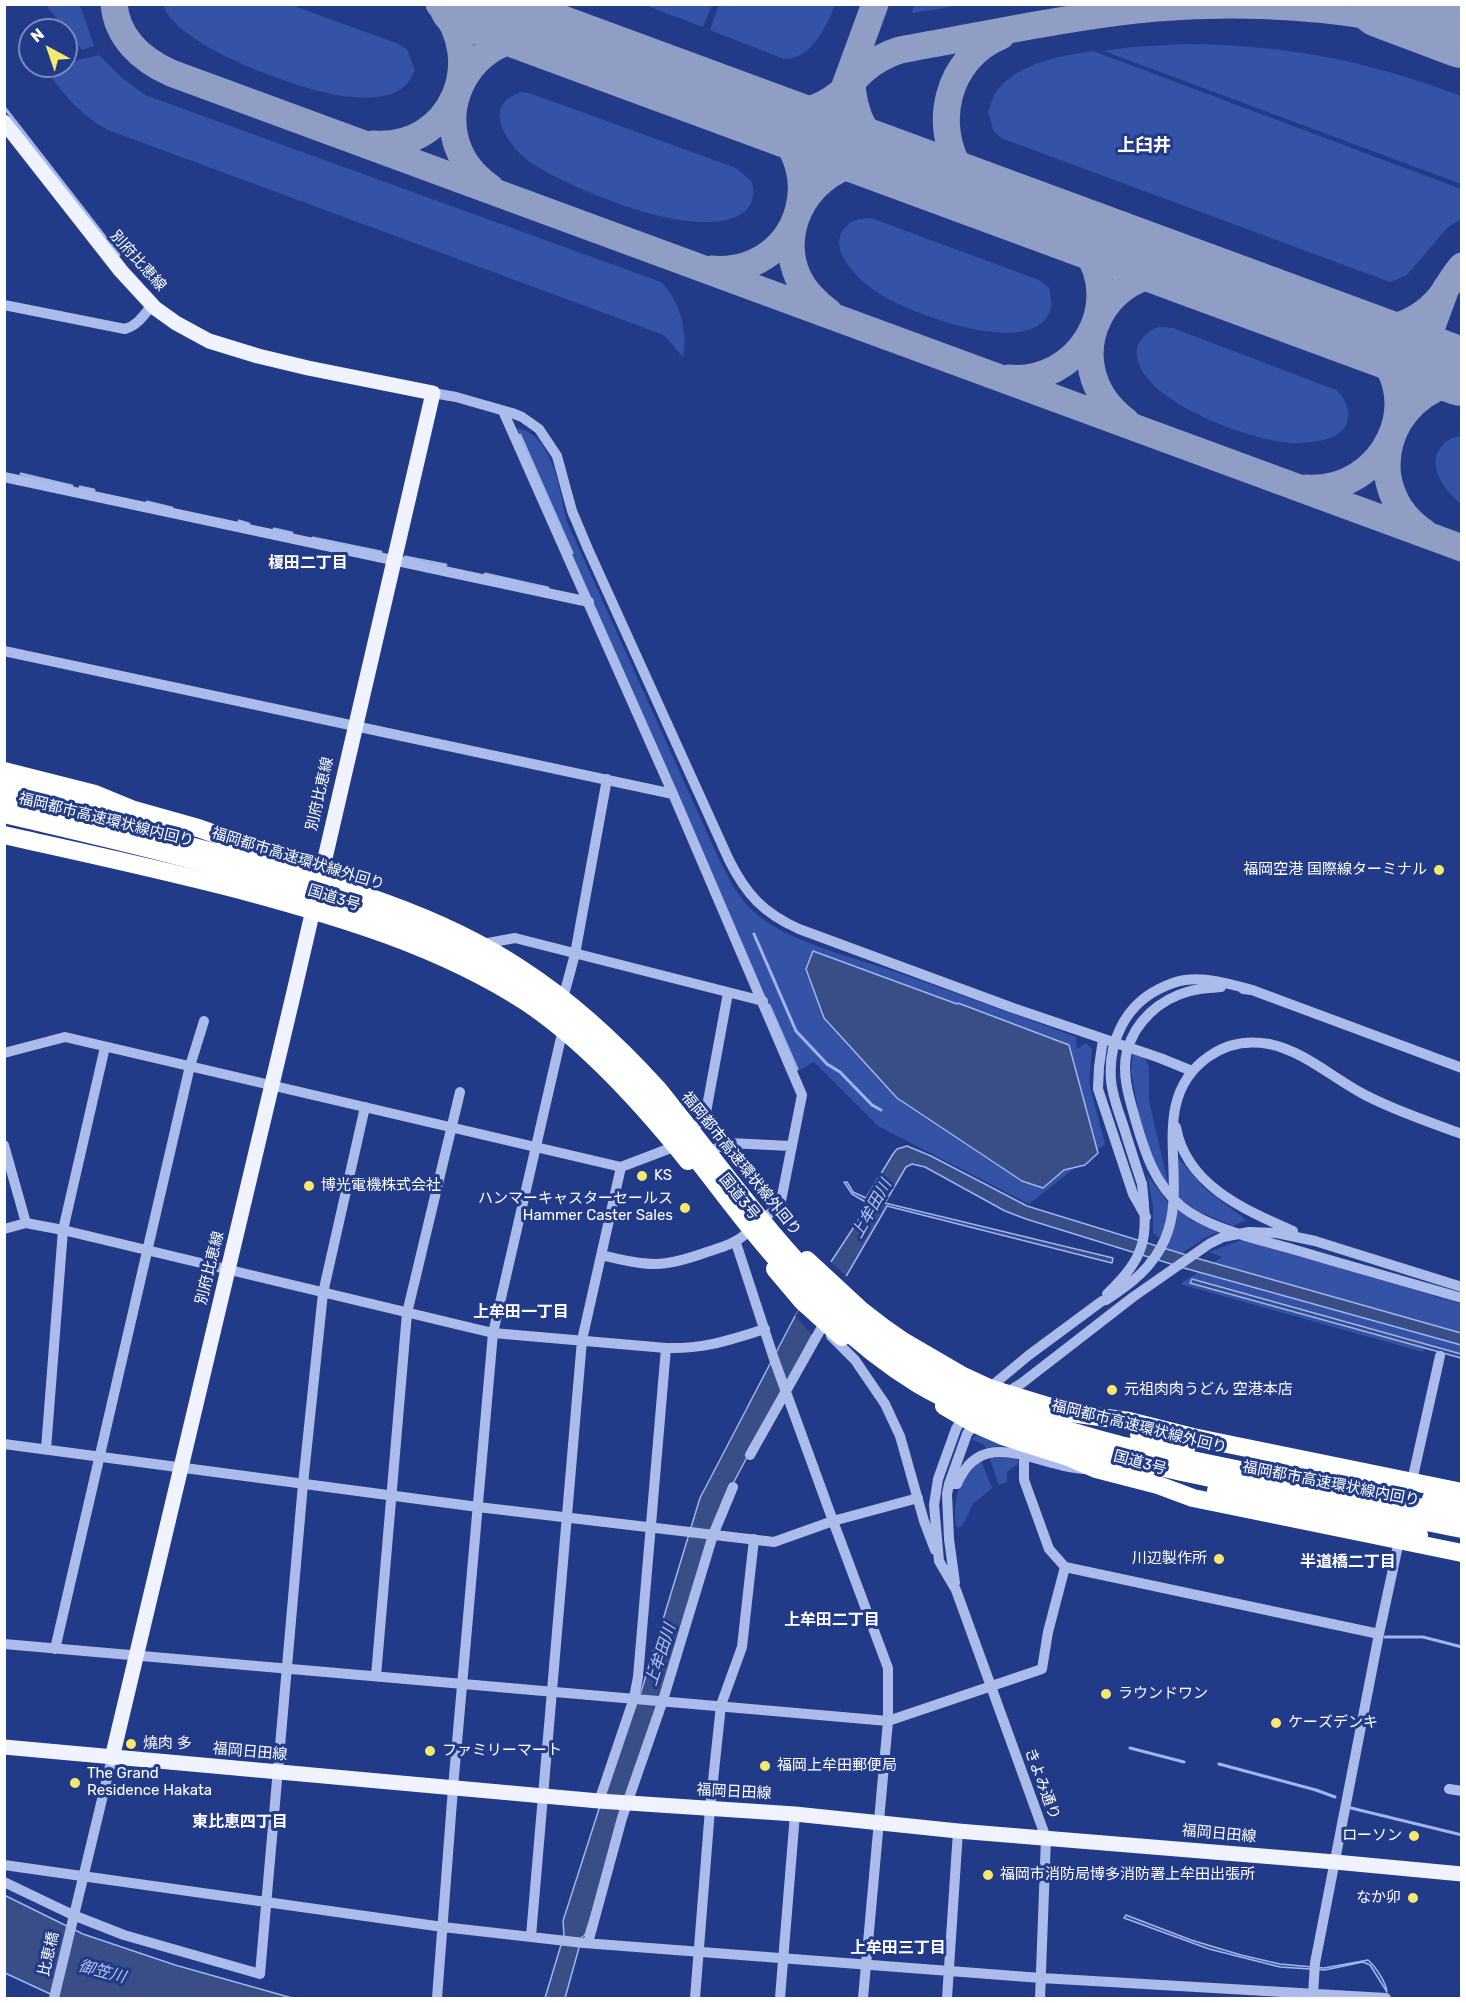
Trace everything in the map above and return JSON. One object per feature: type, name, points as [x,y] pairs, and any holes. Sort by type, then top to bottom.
[{"type":"highway","name":"国道3号","points":[[4,771],[95,794],[134,810],[198,828],[321,872],[441,920],[489,943],[565,991],[641,1060],[697,1125],[721,1159],[787,1238],[819,1273],[861,1310],[903,1341],[963,1376],[998,1390],[1071,1413],[1129,1421],[1193,1437],[1461,1492]]},
{"type":"highway","points":[[4,785],[91,806],[134,810]]},
{"type":"highway","name":"福岡都市高速環状線外回り","points":[[4,800],[160,837],[319,881],[454,932],[520,968],[570,1005],[635,1064],[664,1096],[762,1221],[833,1300],[881,1341],[932,1375],[997,1407],[1118,1451],[1199,1469],[1461,1516]]},
{"type":"highway","name":"福岡都市高速環状線内回り","points":[[4,814],[156,850],[344,904],[447,945],[513,980],[578,1029],[625,1073],[802,1288],[873,1352],[944,1398],[993,1420],[1063,1444],[1118,1451]]},
{"type":"highway","points":[[4,821],[134,851],[160,859],[217,884]]},
{"type":"highway","name":"国道3号","points":[[4,835],[217,884],[313,909],[397,938],[508,991],[563,1029],[617,1081],[676,1146],[741,1238],[821,1324],[922,1393],[968,1420],[1096,1469],[1158,1485],[1192,1498],[1461,1553]]},
{"type":"highway","points":[[1071,1413],[1083,1422],[1461,1505]]},
{"type":"highway","name":"福岡都市高速環状線内回り","points":[[1199,1469],[1461,1529]]},
{"type":"highway","points":[[1158,1485],[1176,1485],[1216,1491],[1310,1513],[1461,1541]]},
{"type":"highway","points":[[1431,1499],[1461,1498]]},
{"type":"main road","name":"別府比恵線","points":[[4,122],[137,290],[176,323],[218,344],[308,368],[433,393],[112,1758]]},
{"type":"main road","name":"福岡日田線","points":[[4,1747],[626,1803],[795,1814],[958,1831],[1461,1874]]},
{"type":"street","points":[[4,304],[125,329],[133,327],[152,305]]},
{"type":"street","points":[[433,393],[506,411],[529,422],[546,437],[557,456],[569,502],[588,549],[729,860],[738,877],[758,904],[777,918],[799,929],[1012,1008],[1192,1071]]},
{"type":"street","points":[[506,411],[802,1095],[780,1206],[768,1215]]},
{"type":"street","points":[[4,477],[589,602]]},
{"type":"street","points":[[4,651],[673,794]]},
{"type":"street","points":[[565,991],[576,954],[607,779]]},
{"type":"street","points":[[489,943],[515,938],[763,1001]]},
{"type":"street","points":[[968,1420],[998,1390],[1102,1301],[1134,1264],[1144,1243],[1146,1217],[1142,1184],[1113,1096],[1110,1064],[1113,1048],[1126,1017],[1134,1005],[1149,994],[1183,980],[1206,979],[1252,990],[1461,1068]]},
{"type":"street","points":[[1252,990],[1221,987],[1191,991],[1168,999],[1147,1015],[1132,1033],[1126,1053],[1126,1088],[1149,1162],[1162,1185],[1181,1206],[1194,1215],[1238,1234],[1461,1298]]},
{"type":"street","points":[[697,1125],[706,1112],[728,993]]},
{"type":"street","points":[[55,1649],[190,1066],[204,1021]]},
{"type":"street","points":[[437,1998],[493,1333],[563,1029]]},
{"type":"street","points":[[4,1053],[64,1037],[621,1167],[676,1146]]},
{"type":"street","points":[[1103,1039],[1098,1089],[1133,1194],[1146,1217]]},
{"type":"street","points":[[1102,1301],[1131,1283],[1149,1266],[1166,1238],[1173,1208],[1172,1145],[1174,1116],[1180,1091],[1192,1071],[1211,1055],[1233,1045],[1269,1044],[1306,1060],[1381,1103],[1461,1134]]},
{"type":"street","points":[[46,1449],[63,1230],[105,1047]]},
{"type":"street","points":[[376,1676],[407,1313],[460,1092]]},
{"type":"street","points":[[4,1881],[73,1915],[124,1935],[260,1974],[322,1293],[365,1107]]},
{"type":"street","points":[[1174,1116],[1180,1145],[1187,1159],[1208,1183],[1236,1204],[1255,1215],[1315,1241],[1366,1259],[1461,1287]]},
{"type":"street","points":[[715,1149],[729,1143],[792,1146]]},
{"type":"street","points":[[4,1145],[26,1223]]},
{"type":"street","points":[[531,1936],[550,1691],[582,1340],[621,1167]]},
{"type":"street","points":[[4,1229],[26,1223],[63,1230],[493,1333],[666,1348],[710,1346],[765,1329]]},
{"type":"street","points":[[968,1420],[998,1390],[1022,1383],[1133,1297],[1209,1244],[1223,1237],[1249,1232],[1277,1233],[1315,1241]]},
{"type":"street","points":[[601,1255],[642,1264],[677,1263],[741,1238],[774,1359],[888,1668],[888,1721],[863,1998]]},
{"type":"street","points":[[750,1455],[784,1384],[821,1324],[855,1360],[885,1404],[900,1436],[939,1561]]},
{"type":"street","points":[[603,1801],[638,1699],[666,1348]]},
{"type":"street","points":[[1412,1481],[1440,1356]]},
{"type":"street","name":"きよみ通り","points":[[956,1590],[949,1539],[949,1484],[966,1434],[968,1420]]},
{"type":"street","name":"きよみ通り","points":[[968,1420],[954,1434],[938,1479],[934,1505],[939,1561],[956,1590],[1046,1838],[1040,1998]]},
{"type":"street","points":[[4,1444],[478,1507],[774,1542],[833,1521],[918,1498]]},
{"type":"street","points":[[949,1484],[957,1484],[968,1466],[984,1455],[998,1451],[1024,1455],[1073,1469],[1096,1469]]},
{"type":"street","points":[[1024,1455],[1024,1480],[1049,1549],[1065,1567],[1379,1634]]},
{"type":"street","points":[[586,1943],[626,1803],[661,1700],[712,1535],[733,1487]]},
{"type":"street","points":[[694,1998],[721,1706],[742,1647],[754,1539]]},
{"type":"street","points":[[1313,1995],[1315,1963],[1399,1541]]},
{"type":"street","points":[[4,1644],[888,1721],[1042,1669],[1048,1632],[1065,1567]]},
{"type":"street","name":"比恵橋","points":[[54,1998],[112,1758]]},
{"type":"street","points":[[1449,1789],[1461,1791]]},
{"type":"street","points":[[780,1998],[795,1814]]},
{"type":"street","points":[[947,1998],[958,1831]]},
{"type":"street","points":[[4,1865],[443,1927],[586,1943],[1041,1978],[1385,1998]]},
{"type":"street","points":[[1178,1998],[1179,1986]]},
{"type":"shaded area","points":[[719,4],[835,5],[822,32],[810,48],[794,58],[784,59],[710,30]]},
{"type":"shaded area","points":[[914,4],[961,5],[912,13]]},
{"type":"shaded area","points":[[46,5],[80,5],[94,46],[82,50],[78,45],[78,18],[56,18]]},
{"type":"shaded area","points":[[163,5],[291,5],[396,43],[407,49],[415,70],[404,86],[388,95],[362,98],[324,92],[271,76],[215,50],[191,36],[173,20]]},
{"type":"shaded area","points":[[645,5],[712,5],[703,27]]},
{"type":"shaded area","points":[[1185,44],[1258,47],[1326,57],[1392,73],[1461,96],[1461,184],[1104,51]]},
{"type":"shaded area","points":[[1093,51],[1461,189],[1461,219],[1447,228],[1407,275],[1390,282],[1001,138],[994,131],[988,113],[997,91],[1008,79],[1030,66],[1068,55]]},
{"type":"shaded area","points":[[99,55],[123,79],[145,95],[661,282],[673,298],[681,316],[684,336],[683,357],[664,335],[108,130],[77,107],[52,78],[78,78],[78,60]]},
{"type":"shaded area","points":[[522,92],[736,168],[752,182],[751,204],[741,214],[721,221],[695,222],[636,209],[576,187],[533,164],[507,138],[500,116],[502,106],[509,98]]},
{"type":"shaded area","points":[[871,218],[1039,280],[1049,288],[1050,311],[1038,325],[1019,332],[995,332],[967,328],[939,320],[892,301],[870,287],[855,273],[848,265],[840,247],[839,239],[848,224]]},
{"type":"shaded area","points":[[1159,327],[1173,328],[1336,390],[1347,407],[1346,426],[1331,438],[1295,443],[1254,436],[1203,417],[1179,404],[1144,374],[1137,357],[1138,347],[1146,334]]},
{"type":"shaded area","points":[[515,428],[528,432],[538,440],[553,465],[567,522],[717,855],[742,900],[767,922],[802,940],[1076,1037],[1077,1049],[1086,1043],[1092,1049],[1089,1083],[1105,1144],[1029,1204],[878,1126],[814,1062],[796,1072]]},
{"type":"shaded area","points":[[1462,436],[1461,504],[1439,478],[1436,462],[1437,454],[1443,445],[1452,438]]},
{"type":"shaded area","points":[[1133,1053],[1146,1060],[1149,1067],[1149,1101],[1169,1187],[1152,1162],[1143,1135],[1131,1072]]},
{"type":"shaded area","points":[[1176,1155],[1203,1187],[1246,1220],[1233,1226],[1198,1211],[1176,1196]]},
{"type":"shaded area","points":[[1147,1175],[1170,1205],[1162,1236],[1159,1238],[1153,1233],[1153,1206]]},
{"type":"shaded area","points":[[1177,1210],[1191,1220],[1218,1232],[1182,1253],[1165,1248]]},
{"type":"shaded area","points":[[1244,1239],[1461,1304],[1461,1359],[1424,1348],[1423,1352],[1180,1284],[1222,1257],[1209,1252]]},
{"type":"shaded area","points":[[977,1435],[1000,1444],[1000,1446],[986,1448],[972,1439]]},
{"type":"shaded area","points":[[989,1457],[1015,1458],[1018,1461],[1018,1464],[1007,1472],[1007,1482],[999,1485]]},
{"type":"shaded area","points":[[981,1460],[992,1488],[973,1504],[962,1526],[957,1528],[955,1509],[959,1488]]},
{"type":"water","points":[[813,951],[1069,1045],[1098,1153],[1085,1165],[1064,1170],[1043,1188],[1022,1181],[897,1098],[824,1018],[806,969]]},
{"type":"water","name":"上牟田川","points":[[907,1146],[1027,1206],[1196,1258],[1461,1333],[1461,1345],[1184,1268],[1026,1219],[1005,1211],[925,1167],[912,1164],[906,1167],[885,1203],[1113,1258],[1112,1263],[887,1206],[812,1335],[728,1493],[585,1935],[582,1937],[565,1998],[545,1998],[564,1935],[563,1921],[633,1707],[641,1692],[700,1498],[794,1318],[869,1204],[852,1194],[844,1182],[847,1182],[853,1192],[866,1198],[893,1154],[897,1149]]},
{"type":"water","points":[[1192,1279],[1461,1354],[1461,1358],[1190,1283]]},
{"type":"water","name":"御笠川","points":[[4,1895],[83,1934],[175,1965],[292,1998],[59,1998],[5,1973]]},
{"type":"water","points":[[1126,1915],[1191,1940],[1280,1964],[1324,1968],[1368,1960],[1380,1975],[1387,1992],[1370,1965],[1363,1962],[1325,1970],[1280,1967],[1209,1949],[1124,1918]]},
{"type":"pier","points":[[830,1261],[847,1277],[812,1335],[795,1316]]},
{"type":"waterway","points":[[4,107],[119,255]]},
{"type":"waterway","points":[[520,435],[572,553]]},
{"type":"waterway","points":[[21,474],[72,486]]},
{"type":"waterway","points":[[80,487],[94,490]]},
{"type":"waterway","points":[[147,502],[172,508]]},
{"type":"waterway","points":[[239,521],[249,524]]},
{"type":"waterway","points":[[274,529],[292,533]]},
{"type":"waterway","points":[[313,538],[381,552]]},
{"type":"waterway","points":[[405,557],[446,565]]},
{"type":"waterway","points":[[485,574],[548,588]]},
{"type":"waterway","points":[[754,934],[796,1031],[827,1064],[840,1072],[872,1105],[881,1110]]},
{"type":"waterway","points":[[769,1005],[797,1069]]},
{"type":"waterway","points":[[1385,1637],[1423,1637],[1462,1647]]},
{"type":"waterway","points":[[1130,1748],[1184,1762]]},
{"type":"waterway","points":[[1219,1764],[1335,1797]]},
{"type":"waterway","points":[[1351,1808],[1462,1835]]},
{"type":"taxiway","points":[[114,4],[120,27],[133,46],[150,62],[171,73],[1462,548]]},
{"type":"taxiway","points":[[373,144],[400,142],[423,133],[441,117],[454,98],[461,75],[461,51],[454,27],[439,4]]},
{"type":"taxiway","points":[[805,195],[875,4]]},
{"type":"taxiway","points":[[838,105],[849,86],[863,71],[871,64],[900,50],[1124,11],[1233,5],[1310,8],[1386,19],[1462,36]]},
{"type":"taxiway","points":[[998,202],[974,185],[962,172],[947,134],[946,115],[957,77],[968,60],[983,46],[1001,36]]},
{"type":"taxiway","points":[[490,187],[467,165],[455,139],[453,112],[460,86],[475,63],[497,46],[524,37],[556,39]]},
{"type":"taxiway","points":[[852,75],[854,103],[863,127],[878,148],[900,165]]},
{"type":"taxiway","points":[[760,114],[784,115],[806,111],[828,102],[847,87]]},
{"type":"taxiway","points":[[711,269],[744,266],[770,253],[788,233],[799,208],[801,180],[794,153],[776,129],[748,110]]},
{"type":"taxiway","points":[[829,312],[804,288],[792,258],[792,238],[796,219],[804,202],[816,186],[831,174],[849,165],[873,161],[901,166]]},
{"type":"taxiway","points":[[1008,378],[1033,377],[1055,369],[1073,356],[1088,338],[1097,317],[1100,295],[1096,271],[1081,244],[1049,220]]},
{"type":"taxiway","points":[[1346,329],[1383,330],[1407,323],[1428,310],[1437,301],[1462,266]]},
{"type":"taxiway","points":[[1126,421],[1103,398],[1092,371],[1091,344],[1098,319],[1114,297],[1136,281],[1164,273],[1196,275]]},
{"type":"taxiway","points":[[1400,414],[1446,288]]},
{"type":"taxiway","points":[[1306,488],[1334,486],[1357,476],[1377,459],[1390,438],[1397,415],[1397,390],[1388,366],[1367,342],[1343,329]]},
{"type":"taxiway","points":[[1424,532],[1404,513],[1392,491],[1387,468],[1390,444],[1399,422],[1414,403],[1436,389],[1462,381]]},
{"type":"runway","points":[[463,4],[1462,372]]},
{"type":"runway","points":[[1382,4],[1462,34]]},
{"type":"place","name":"福岡空港 国際線ターミナル","points":[[1439,870]]},
{"type":"place","name":"KS","points":[[642,1176]]},
{"type":"place","name":"博光電機株式会社","points":[[309,1186]]},
{"type":"place","name":"ハンマーキャスターセールス Hammer Caster Sales","points":[[685,1208]]},
{"type":"place","name":"元祖肉肉うどん 空港本店","points":[[1112,1390]]},
{"type":"place","name":"川辺製作所","points":[[1219,1559]]},
{"type":"place","name":"ラウンドワン","points":[[1106,1694]]},
{"type":"place","name":"ケーズデンキ","points":[[1276,1723]]},
{"type":"place","name":"燒肉 多","points":[[131,1744]]},
{"type":"place","name":"ファミリーマート","points":[[430,1751]]},
{"type":"place","name":"福岡上牟田郵便局","points":[[765,1766]]},
{"type":"place","name":"The Grand Residence Hakata","points":[[75,1783]]},
{"type":"place","name":"ローソン","points":[[1414,1836]]},
{"type":"place","name":"福岡市消防局博多消防署上牟田出張所","points":[[988,1875]]},
{"type":"place","name":"なか卯","points":[[1413,1898]]},
{"type":"district","name":"上臼井","points":[[1144,146]]},
{"type":"district","name":"榎田二丁目","points":[[308,563]]},
{"type":"district","name":"上牟田一丁目","points":[[521,1312]]},
{"type":"district","name":"半道橋二丁目","points":[[1348,1562]]},
{"type":"district","name":"上牟田二丁目","points":[[832,1620]]},
{"type":"district","name":"東比恵四丁目","points":[[240,1822]]},
{"type":"district","name":"上牟田三丁目","points":[[898,1948]]}]
